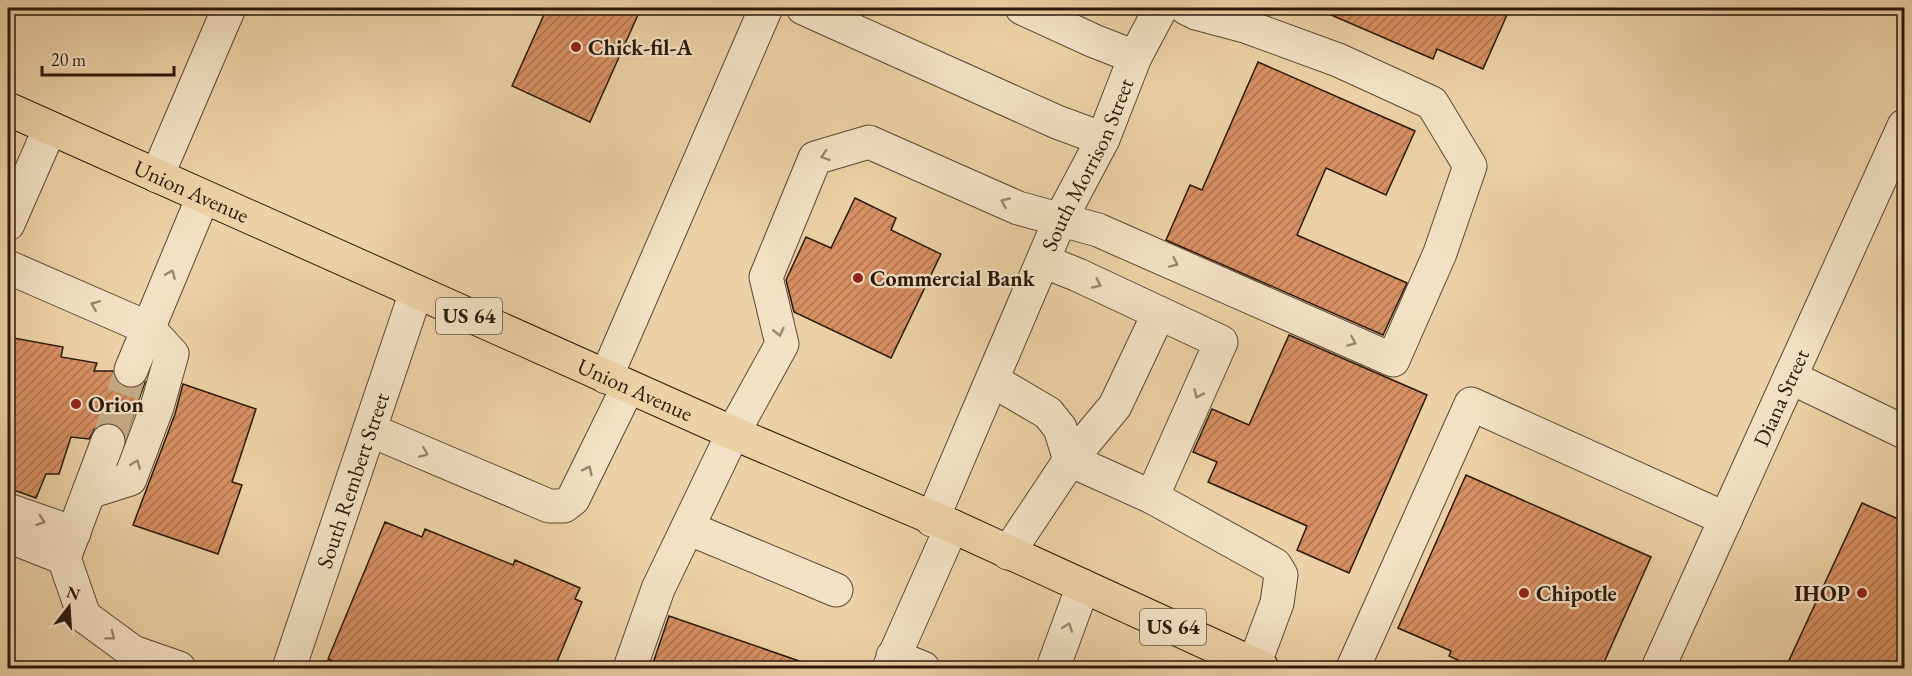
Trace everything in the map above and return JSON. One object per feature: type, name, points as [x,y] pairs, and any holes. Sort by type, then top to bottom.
[{"type":"main road","name":"Union Avenue","points":[[8,109],[733,434],[942,523],[1258,667]]},
{"type":"street","points":[[157,176],[229,8]]},
{"type":"street","points":[[370,430],[549,506],[564,506],[573,499],[617,382],[766,8]]},
{"type":"street","points":[[803,8],[1057,122],[1103,139]]},
{"type":"street","points":[[1022,8],[1135,57]]},
{"type":"street","name":"South Morrison Street","points":[[891,662],[992,380],[1060,220],[1103,139],[1135,57],[1161,8]]},
{"type":"street","points":[[630,669],[658,589],[733,434],[782,344],[766,277],[815,158],[869,142],[1018,208],[1098,230],[1393,360],[1440,253],[1470,166],[1432,103],[1338,60],[1186,8]]},
{"type":"street","name":"Diana Street","points":[[1658,669],[1790,377],[1897,163],[1905,126]]},
{"type":"street","points":[[8,224],[50,128]]},
{"type":"street","points":[[131,370],[203,197]]},
{"type":"street","points":[[1043,261],[1221,342],[1152,497]]},
{"type":"street","points":[[8,267],[148,328],[172,354],[157,407],[130,479],[90,492]]},
{"type":"street","name":"South Rembert Street","points":[[289,669],[416,292]]},
{"type":"street","points":[[1008,553],[1070,460],[1115,406],[1159,313]]},
{"type":"street","points":[[1790,377],[1905,432]]},
{"type":"street","points":[[992,380],[1048,413],[1060,428],[1070,460],[1152,497],[1275,565],[1281,575],[1277,603],[1258,667]]},
{"type":"street","points":[[1353,669],[1471,404],[1726,519]]},
{"type":"street","points":[[108,441],[69,546],[84,616],[133,652],[179,669]]},
{"type":"street","points":[[8,510],[69,546]]},
{"type":"street","points":[[688,528],[836,590]]},
{"type":"street","points":[[8,536],[69,546]]},
{"type":"street","points":[[1053,669],[1083,586]]},
{"type":"street","points":[[891,662],[923,669]]},
{"type":"building","name":"Chick-fil-A","points":[[547,8],[641,8],[590,122],[512,86]]},
{"type":"building","points":[[1315,8],[1510,8],[1483,69],[1437,49],[1433,59]]},
{"type":"building","points":[[1258,62],[1415,131],[1386,195],[1326,168],[1297,235],[1407,283],[1383,335],[1166,240],[1190,185],[1202,190]]},
{"type":"building","name":"Commercial Bank","points":[[855,198],[896,218],[891,230],[941,254],[891,358],[794,312],[786,280],[806,237],[831,248]]},
{"type":"building","points":[[1289,335],[1427,395],[1349,573],[1297,550],[1307,526],[1208,482],[1217,462],[1193,452],[1212,409],[1249,425]]},
{"type":"building","name":"Orion","points":[[8,337],[63,347],[61,357],[97,363],[94,371],[113,371],[116,381],[124,387],[134,388],[145,382],[126,436],[115,424],[106,422],[96,427],[89,439],[71,437],[59,474],[46,474],[36,498],[8,488]]},
{"type":"building","points":[[183,384],[256,409],[232,482],[242,485],[218,554],[133,525],[175,414]]},
{"type":"building","name":"Chipotle","points":[[1466,475],[1651,557],[1601,669],[1476,669],[1449,656],[1451,651],[1398,628]]},
{"type":"building","name":"IHOP","points":[[1862,503],[1905,522],[1905,669],[1785,669]]},
{"type":"building","points":[[385,522],[422,537],[425,529],[513,565],[515,560],[580,588],[575,599],[582,602],[554,669],[352,669],[328,659]]},
{"type":"building","points":[[669,616],[805,663],[804,669],[651,669]]},
{"type":"tunnel","points":[[108,441],[131,370]]},
{"type":"place","name":"Chick-fil-A","points":[[576,47]]},
{"type":"place","name":"Commercial Bank","points":[[858,278]]},
{"type":"place","name":"Orion","points":[[76,404]]},
{"type":"place","name":"Chipotle","points":[[1524,593]]},
{"type":"place","name":"IHOP","points":[[1862,593]]}]
